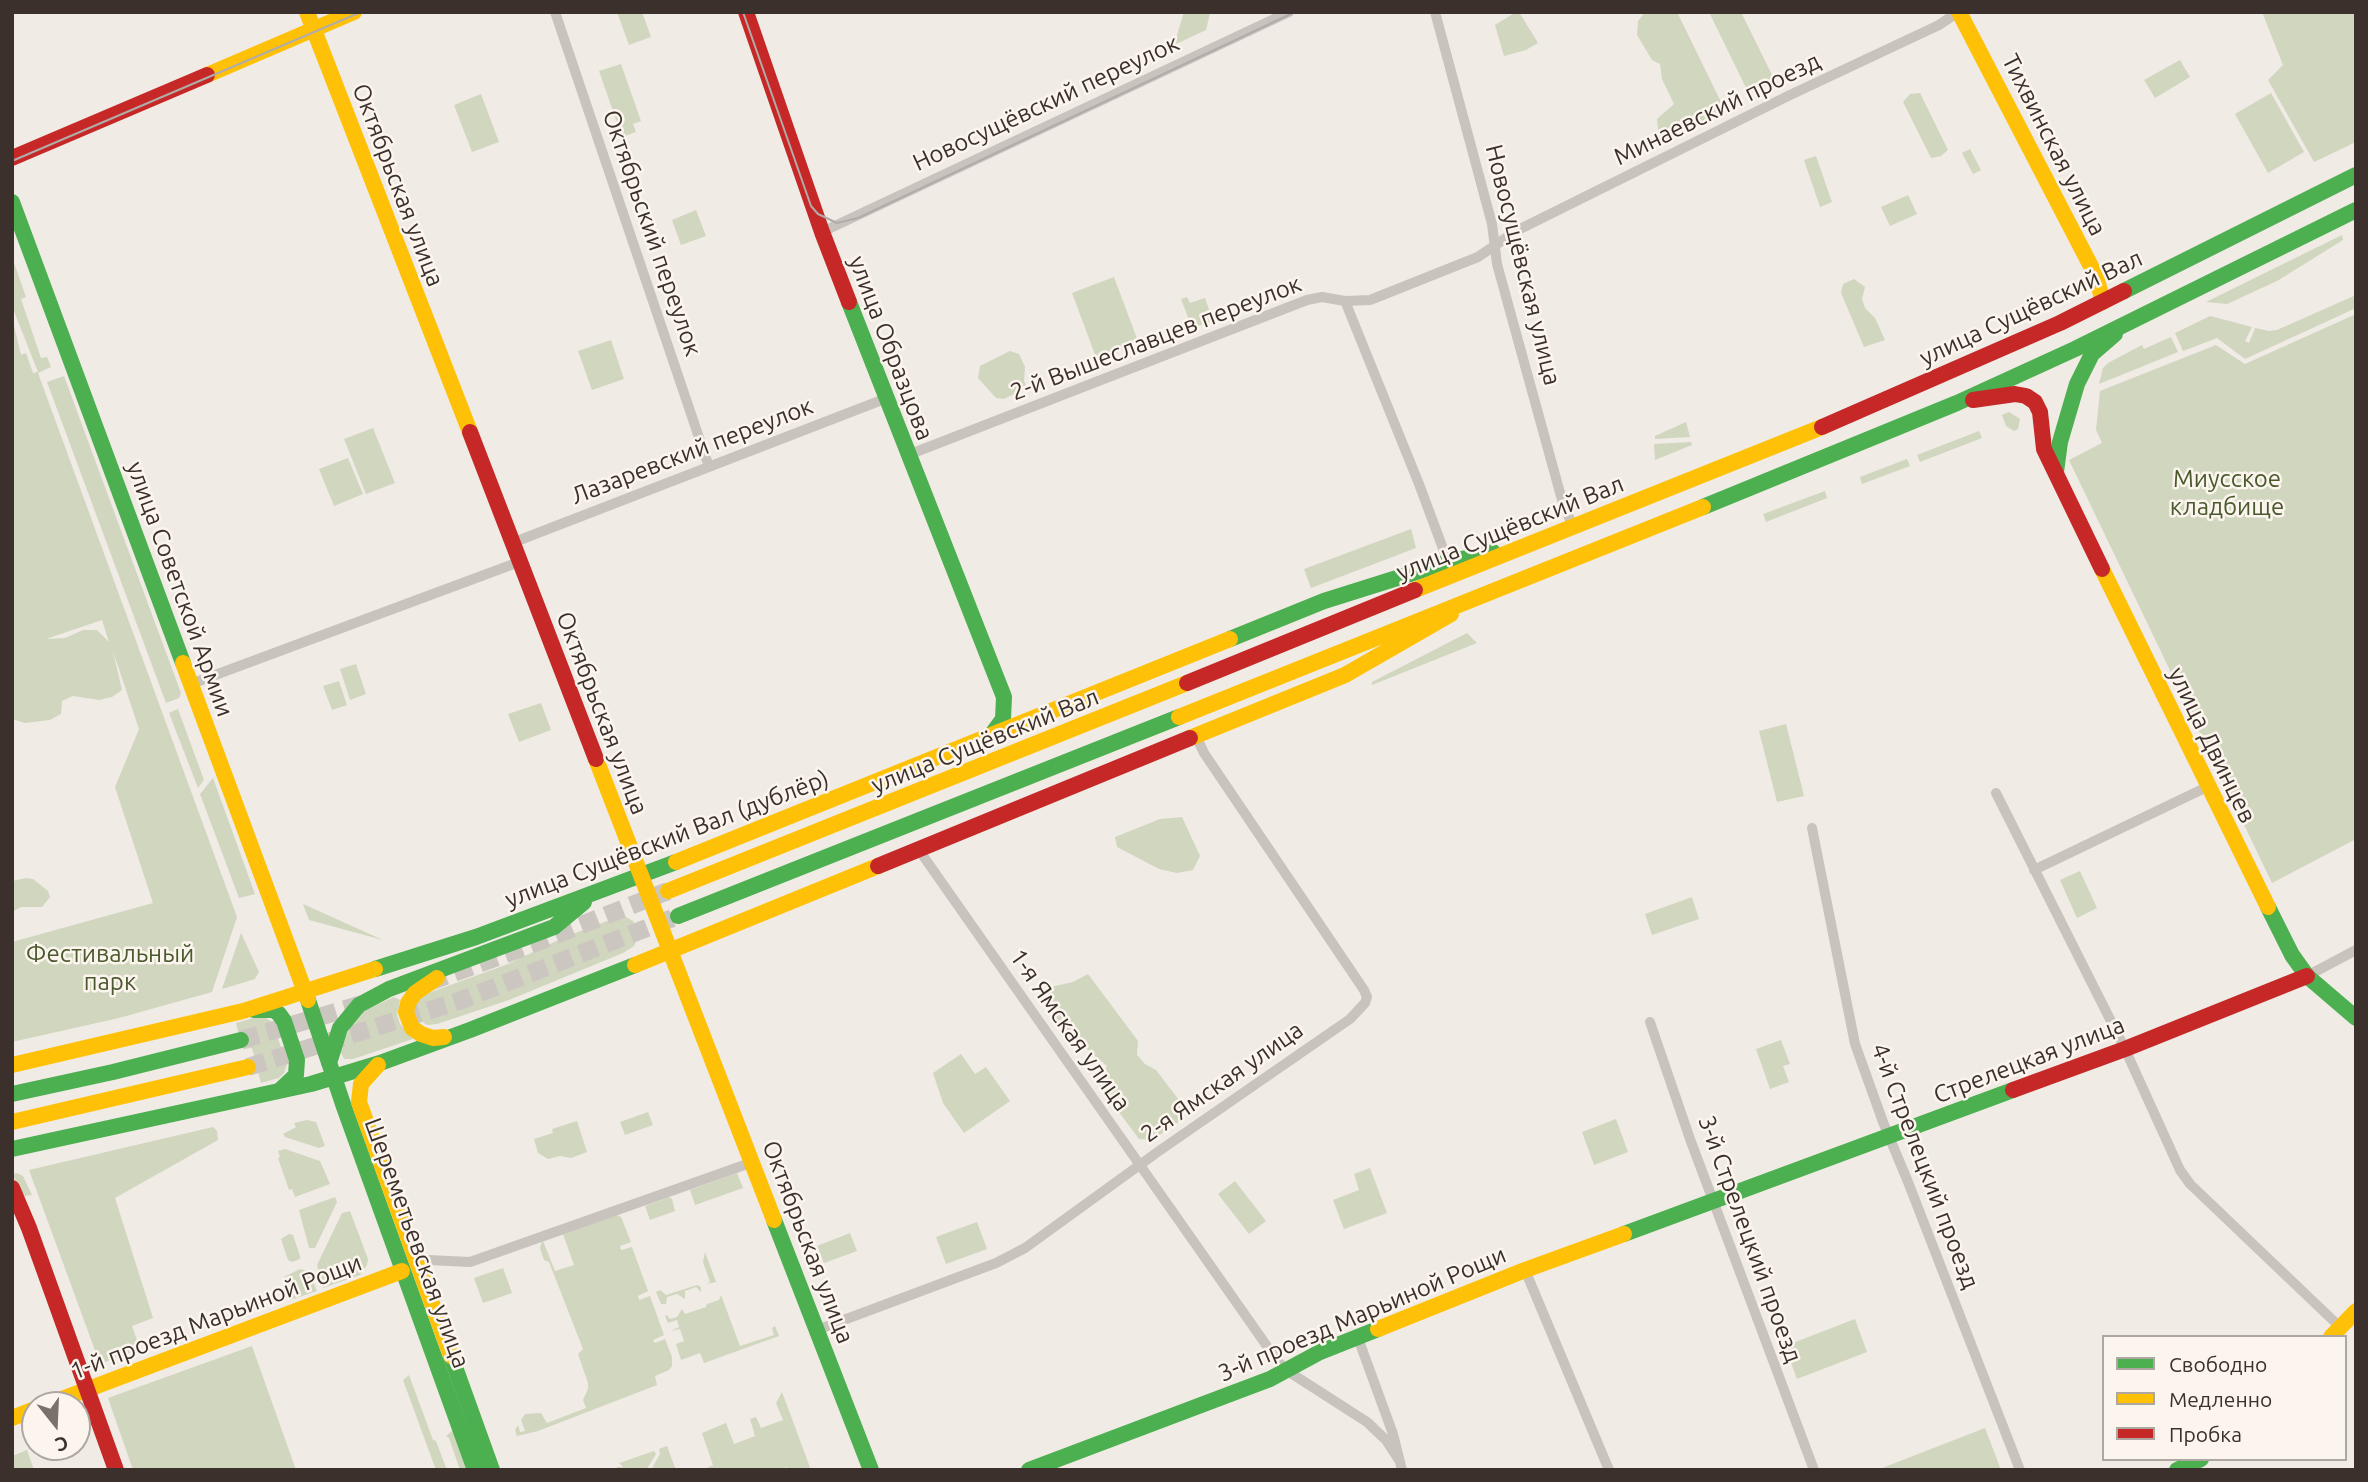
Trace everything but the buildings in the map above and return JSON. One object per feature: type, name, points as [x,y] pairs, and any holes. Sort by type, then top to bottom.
[{"type":"main road","name":"Октябрьская улица","points":[[307,12],[871,1470]]},
{"type":"main road","points":[[12,158],[354,12]]},
{"type":"main road","name":"улица Образцова","points":[[746,12],[822,232],[1004,697]]},
{"type":"main road","name":"Тихвинская улица","points":[[1958,12],[2096,276],[2102,302]]},
{"type":"main road","name":"улица Сущёвский Вал","points":[[668,891],[1029,748],[1868,408],[2039,333],[2356,175]]},
{"type":"main road","name":"улица Советской Армии","points":[[12,202],[318,1032]]},
{"type":"main road","name":"улица Сущёвский Вал","points":[[678,916],[1957,404],[2356,210]]},
{"type":"main road","points":[[2056,472],[2060,442],[2084,366],[2092,354],[2131,321]]},
{"type":"main road","name":"улица Двинцев","points":[[1957,404],[2002,395],[2026,396],[2035,402],[2040,412],[2044,449],[2207,787],[2292,955],[2307,976],[2356,1018]]},
{"type":"main road","name":"улица Сущёвский Вал (дублёр)","points":[[12,1065],[243,1011],[476,937],[642,876],[1324,601],[1448,562],[1522,546]]},
{"type":"main road","points":[[12,1149],[64,1140],[277,1092],[332,1070],[380,1063],[470,1030],[919,850],[1364,666],[1477,598]]},
{"type":"main road","points":[[1004,697],[1020,711],[1032,715],[1043,714]]},
{"type":"main road","points":[[990,735],[1003,719],[1004,697]]},
{"type":"main road","points":[[332,1070],[340,1028],[359,1005],[389,989],[554,927],[594,894]]},
{"type":"main road","points":[[458,963],[415,993],[408,1003],[407,1019],[412,1028],[433,1038],[470,1030]]},
{"type":"main road","name":"Стрелецкая улица","points":[[1713,1200],[2125,1049],[2307,976]]},
{"type":"main road","points":[[243,1011],[274,1010],[284,1021],[298,1067],[296,1075],[277,1092]]},
{"type":"main road","name":"Шереметьевская улица","points":[[318,1032],[492,1470]]},
{"type":"main road","points":[[12,1094],[241,1040]]},
{"type":"main road","name":"Шереметьевская улица","points":[[380,1063],[361,1084],[359,1101],[475,1470]]},
{"type":"main road","points":[[12,1122],[248,1067]]},
{"type":"main road","points":[[12,1188],[29,1228],[116,1470]]},
{"type":"main road","name":"3-й проезд Марьиной Рощи","points":[[1029,1470],[1270,1379],[1320,1352],[1525,1270],[1713,1200]]},
{"type":"main road","name":"1-й проезд Марьиной Рощи","points":[[82,1391],[410,1267]]},
{"type":"main road","points":[[2336,1332],[2356,1311]]},
{"type":"main road","points":[[2177,1470],[2197,1461]]},
{"type":"street","name":"Октябрьский переулок","points":[[555,12],[709,467]]},
{"type":"street","name":"Новосущёвский переулок","points":[[822,232],[1289,12]]},
{"type":"street","name":"Новосущёвская улица","points":[[1436,12],[1496,244],[1497,264],[1562,499],[1573,527]]},
{"type":"street","name":"Минаевский проезд","points":[[1496,244],[1516,231],[1939,25],[1958,12]]},
{"type":"street","name":"2-й Вышеславцев переулок","points":[[908,455],[1307,300],[1322,297],[1345,301],[1370,300],[1478,257],[1496,244]]},
{"type":"street","points":[[1345,301],[1448,562]]},
{"type":"street","name":"Лазаревский переулок","points":[[512,543],[887,398]]},
{"type":"street","points":[[191,684],[519,562]]},
{"type":"street","name":"2-я Ямская улица","points":[[817,1331],[996,1263],[1018,1252],[1359,1011],[1367,997],[1204,753],[1196,736]]},
{"type":"street","points":[[2034,870],[2207,787]]},
{"type":"street","points":[[1996,793],[2125,1049],[2175,1161],[2190,1184],[2336,1332]]},
{"type":"street","name":"4-й Стрелецкий проезд","points":[[1812,828],[1855,1044],[2020,1470]]},
{"type":"street","name":"1-я Ямская улица","points":[[919,850],[1229,1295],[1286,1370]]},
{"type":"street","name":"Стрелецкая улица","points":[[2307,976],[2356,950]]},
{"type":"street","name":"3-й Стрелецкий проезд","points":[[1650,1022],[1814,1470]]},
{"type":"street","points":[[410,1267],[428,1260],[470,1262],[753,1162]]},
{"type":"street","points":[[1525,1270],[1609,1470]]},
{"type":"street","points":[[1358,1338],[1393,1434],[1400,1465]]},
{"type":"street","points":[[1286,1370],[1367,1422],[1386,1440],[1400,1465]]},
{"type":"green space","points":[[617,12],[642,12],[651,37],[629,45]]},
{"type":"green space","points":[[1184,12],[1210,13],[1206,30],[1174,45]]},
{"type":"green space","points":[[1519,12],[1538,43],[1526,50],[1504,56],[1495,25]]},
{"type":"green space","points":[[1645,12],[1677,12],[1722,104],[1720,112],[1671,141],[1659,139],[1657,119],[1674,104],[1662,79],[1660,64],[1652,60],[1637,35],[1638,21]]},
{"type":"green space","points":[[1709,12],[1741,12],[1775,81],[1749,94]]},
{"type":"green space","points":[[2262,12],[2356,12],[2356,142],[2314,162],[2268,80],[2283,65]]},
{"type":"green space","points":[[2180,60],[2190,77],[2155,98],[2144,80]]},
{"type":"green space","points":[[621,64],[641,121],[633,124],[636,132],[622,137],[599,71]]},
{"type":"green space","points":[[1920,93],[1948,150],[1941,156],[1931,158],[1903,102],[1910,94]]},
{"type":"green space","points":[[2271,93],[2304,152],[2268,173],[2235,114]]},
{"type":"green space","points":[[481,94],[499,142],[472,152],[454,105]]},
{"type":"green space","points":[[1970,149],[1981,170],[1973,174],[1962,153]]},
{"type":"green space","points":[[1816,156],[1832,202],[1820,207],[1804,160]]},
{"type":"green space","points":[[1908,195],[1917,214],[1890,226],[1881,207]]},
{"type":"green space","points":[[696,210],[706,236],[681,245],[672,220]]},
{"type":"green space","points":[[2342,235],[2343,240],[2277,281],[2227,304],[2206,302]]},
{"type":"green space","name":"Фестивальный парк","points":[[12,257],[26,297],[21,299],[41,358],[47,357],[51,367],[38,373],[237,917],[212,992],[119,1018],[12,1042],[12,942],[153,903],[115,787],[139,729],[113,651],[122,690],[112,697],[99,700],[73,696],[62,701],[61,714],[50,720],[25,723],[12,719],[12,317],[21,355],[26,353],[33,373],[38,372],[12,306]],"holes":[[[102,620],[109,642],[97,630],[83,630],[65,638],[46,639]]]},
{"type":"green space","points":[[1114,277],[1139,344],[1097,360],[1072,293]]},
{"type":"green space","points":[[1854,279],[1865,287],[1862,299],[1865,308],[1875,318],[1885,340],[1864,347],[1841,293],[1843,284]]},
{"type":"green space","points":[[2356,295],[2356,308],[2245,359],[2217,338],[2183,351],[2175,333],[2210,316],[2252,327],[2245,341],[2249,343],[2255,328],[2277,330]]},
{"type":"green space","points":[[1187,297],[1190,303],[1205,298],[1213,321],[1192,328],[1181,299]]},
{"type":"green space","name":"Миусское кладбище","points":[[2356,314],[2356,839],[2272,883],[2069,460],[2102,443],[2096,430],[2100,391],[2216,345],[2245,364]]},
{"type":"green space","points":[[2171,337],[2178,352],[2099,384],[2103,368],[2108,363],[2142,345],[2144,349]]},
{"type":"green space","points":[[611,340],[624,379],[592,390],[578,351]]},
{"type":"green space","points":[[1010,351],[1019,354],[1025,367],[1024,381],[1027,388],[1004,399],[996,398],[978,378],[980,366]]},
{"type":"green space","points":[[64,376],[181,693],[179,698],[166,703],[47,382]]},
{"type":"green space","points":[[2009,412],[2020,419],[2018,429],[2014,431],[2006,426],[2002,415]]},
{"type":"green space","points":[[1686,422],[1690,437],[1655,439],[1655,436]]},
{"type":"green space","points":[[373,428],[395,483],[366,494],[344,439]]},
{"type":"green space","points":[[1979,431],[1982,438],[1920,462],[1917,455]]},
{"type":"green space","points":[[1691,442],[1692,445],[1655,460],[1654,444]]},
{"type":"green space","points":[[348,458],[363,494],[334,506],[319,469]]},
{"type":"green space","points":[[1907,459],[1910,466],[1862,484],[1860,477]]},
{"type":"green space","points":[[1825,491],[1827,498],[1766,522],[1763,514]]},
{"type":"green space","points":[[1411,529],[1416,548],[1311,588],[1304,569]]},
{"type":"green space","points":[[1467,633],[1477,643],[1372,685],[1372,682]]},
{"type":"green space","points":[[356,664],[366,694],[350,700],[340,669]]},
{"type":"green space","points":[[339,681],[347,705],[332,710],[323,686]]},
{"type":"green space","points":[[541,703],[551,730],[519,742],[508,714]]},
{"type":"green space","points":[[178,709],[204,780],[198,788],[169,713]]},
{"type":"green space","points":[[1786,724],[1804,796],[1777,802],[1759,731]]},
{"type":"green space","points":[[213,778],[255,894],[239,898],[200,794]]},
{"type":"green space","points":[[1182,817],[1200,856],[1193,870],[1177,873],[1159,869],[1117,847],[1115,837],[1160,819]]},
{"type":"green space","points":[[2080,871],[2097,908],[2077,918],[2060,880]]},
{"type":"green space","points":[[33,879],[48,891],[50,897],[42,907],[21,907],[12,912],[12,881]]},
{"type":"green space","points":[[1692,897],[1699,919],[1652,935],[1645,914]]},
{"type":"green space","points":[[303,904],[383,940],[309,920]]},
{"type":"green space","points":[[618,917],[633,921],[639,935],[634,946],[623,953],[509,1000],[437,1024],[427,1025],[416,1017],[414,1007],[423,995],[508,964],[567,936]]},
{"type":"green space","points":[[241,933],[259,972],[255,979],[222,989]]},
{"type":"green space","points":[[1088,974],[1138,1041],[1137,1055],[1145,1064],[1156,1070],[1185,1108],[1183,1119],[1152,1140],[1139,1139],[1098,1084],[1107,1066],[1060,1026],[1039,996],[1050,987],[1073,982]]},
{"type":"green space","points":[[394,997],[400,1000],[397,1015],[400,1024],[413,1039],[353,1059],[344,1059],[340,1051],[351,1027],[366,1010]]},
{"type":"green space","points":[[264,1017],[272,1022],[287,1064],[279,1078],[261,1083],[252,1048],[243,1049],[236,1023]]},
{"type":"green space","points":[[1781,1040],[1790,1064],[1783,1066],[1789,1082],[1770,1089],[1756,1049]]},
{"type":"green space","points":[[961,1054],[975,1074],[986,1067],[1010,1101],[964,1133],[943,1103],[933,1073]]},
{"type":"green space","points":[[648,1112],[653,1125],[625,1135],[620,1122]]},
{"type":"green space","points":[[1616,1119],[1628,1152],[1594,1165],[1582,1132]]},
{"type":"green space","points":[[307,1120],[316,1122],[325,1146],[319,1148],[283,1134],[296,1127],[294,1123]]},
{"type":"green space","points":[[577,1121],[587,1152],[571,1158],[560,1156],[548,1159],[538,1153],[534,1139],[553,1133],[552,1129]]},
{"type":"green space","points":[[213,1127],[217,1131],[218,1140],[115,1198],[153,1318],[132,1326],[140,1349],[100,1364],[29,1170]]},
{"type":"green space","points":[[285,1149],[320,1161],[330,1184],[295,1197],[292,1189],[289,1190],[278,1158],[278,1151]]},
{"type":"green space","points":[[1370,1168],[1387,1213],[1344,1229],[1333,1200],[1359,1190],[1354,1174]]},
{"type":"green space","points":[[737,1173],[743,1188],[695,1205],[690,1190]]},
{"type":"green space","points":[[13,1174],[23,1176],[32,1195],[25,1196],[20,1193]]},
{"type":"green space","points":[[1235,1181],[1266,1221],[1249,1234],[1218,1194]]},
{"type":"green space","points":[[335,1197],[337,1202],[315,1248],[309,1248],[299,1210]]},
{"type":"green space","points":[[669,1197],[675,1211],[650,1220],[645,1206]]},
{"type":"green space","points":[[350,1211],[368,1259],[367,1265],[360,1275],[323,1288],[317,1265],[342,1213]]},
{"type":"green space","points":[[616,1215],[621,1217],[631,1242],[620,1246],[621,1250],[632,1247],[648,1291],[638,1296],[639,1300],[650,1296],[664,1335],[653,1340],[655,1343],[665,1339],[672,1357],[672,1366],[655,1376],[657,1385],[538,1431],[517,1436],[515,1430],[518,1425],[520,1432],[525,1431],[521,1420],[525,1414],[541,1413],[547,1423],[586,1408],[583,1400],[588,1383],[578,1354],[583,1349],[549,1262],[544,1260],[541,1244],[543,1241],[555,1271],[574,1265],[563,1234]]},
{"type":"green space","points":[[977,1222],[987,1249],[946,1264],[936,1237]]},
{"type":"green space","points":[[850,1233],[857,1251],[824,1263],[817,1246]]},
{"type":"green space","points":[[289,1234],[293,1235],[300,1256],[300,1259],[292,1262],[288,1260],[281,1239]]},
{"type":"green space","points":[[705,1252],[740,1346],[774,1335],[772,1328],[775,1326],[779,1336],[704,1363],[700,1353],[681,1360],[676,1344],[684,1341],[680,1329],[671,1331],[679,1327],[677,1320],[668,1323],[665,1316],[670,1319],[677,1317],[682,1309],[685,1314],[719,1300],[721,1295],[716,1282],[707,1284],[710,1282],[703,1262]]},
{"type":"green space","points":[[503,1268],[512,1293],[483,1303],[474,1278]]},
{"type":"green space","points":[[300,1269],[309,1271],[317,1291],[290,1300],[284,1277]]},
{"type":"green space","points":[[697,1285],[701,1287],[701,1292],[696,1287],[685,1291],[685,1299],[677,1294],[667,1297],[666,1304],[661,1304],[656,1292],[660,1290],[666,1295]]},
{"type":"green space","points":[[1855,1319],[1867,1352],[1797,1379],[1785,1346]]},
{"type":"green space","points":[[252,1346],[296,1470],[133,1470],[108,1398]]},
{"type":"green space","points":[[409,1375],[447,1470],[436,1470],[403,1380]]},
{"type":"green space","points":[[782,1392],[811,1470],[788,1470],[787,1467],[780,1470],[702,1470],[713,1465],[702,1433],[726,1423],[734,1444],[755,1436],[750,1419],[756,1417],[761,1428],[783,1420],[776,1403]]},
{"type":"green space","points":[[1985,1428],[2001,1470],[1877,1470]]},
{"type":"green space","points":[[454,1429],[468,1470],[460,1470],[446,1436]]},
{"type":"green space","points":[[667,1446],[676,1470],[651,1470],[660,1454],[659,1449]]},
{"type":"green space","points":[[654,1451],[656,1454],[648,1467],[649,1470],[617,1470],[617,1467],[623,1467],[619,1463]]},
{"type":"green space","points":[[21,1452],[21,1461],[31,1461],[34,1470],[12,1470],[12,1456]]},
{"type":"tunnel","points":[[429,982],[668,891]]},
{"type":"tunnel","points":[[248,1067],[459,1001],[678,916]]},
{"type":"tunnel","points":[[241,1040],[366,1003]]},
{"type":"tram line","points":[[12,161],[361,12]]},
{"type":"tram line","points":[[743,12],[811,206],[818,214],[837,223],[858,218],[1295,12]]},
{"type":"traffic: fast","points":[[2124,291],[2356,175]]},
{"type":"traffic: fast","points":[[12,202],[183,663]]},
{"type":"traffic: fast","points":[[1703,507],[1957,403],[2075,349],[2356,210]]},
{"type":"traffic: fast","points":[[849,302],[1004,697],[1003,719],[992,734]]},
{"type":"traffic: fast","points":[[2056,472],[2060,442],[2077,384],[2092,354],[2115,334]]},
{"type":"traffic: fast","points":[[1230,639],[1324,601],[1448,562],[1493,552]]},
{"type":"traffic: fast","points":[[678,916],[1179,717]]},
{"type":"traffic: fast","points":[[375,969],[476,937],[676,862]]},
{"type":"traffic: fast","points":[[329,1063],[340,1028],[359,1005],[389,989],[554,927],[584,902]]},
{"type":"traffic: fast","points":[[2268,907],[2292,955],[2307,976],[2356,1018]]},
{"type":"traffic: fast","points":[[12,1149],[311,1084],[380,1063],[470,1030],[635,965]]},
{"type":"traffic: fast","points":[[308,1000],[475,1470]]},
{"type":"traffic: fast","points":[[254,1010],[274,1010],[279,1014],[284,1021],[297,1060],[296,1075],[279,1091]]},
{"type":"traffic: fast","points":[[12,1094],[241,1040]]},
{"type":"traffic: fast","points":[[1624,1234],[2013,1090]]},
{"type":"traffic: fast","points":[[774,1220],[871,1470]]},
{"type":"traffic: fast","points":[[1029,1470],[1270,1379],[1320,1352],[1378,1329]]},
{"type":"traffic: fast","points":[[451,1356],[492,1470]]},
{"type":"traffic: fast","points":[[2177,1470],[2197,1461]]},
{"type":"traffic: slow","points":[[307,12],[470,432]]},
{"type":"traffic: slow","points":[[207,75],[354,12]]},
{"type":"traffic: slow","points":[[1959,12],[2096,276],[2103,302]]},
{"type":"traffic: slow","points":[[1415,590],[1822,427]]},
{"type":"traffic: slow","points":[[1179,717],[1703,507]]},
{"type":"traffic: slow","points":[[2102,569],[2268,907]]},
{"type":"traffic: slow","points":[[1190,738],[1345,675],[1451,614]]},
{"type":"traffic: slow","points":[[676,862],[1230,639]]},
{"type":"traffic: slow","points":[[183,663],[308,1000]]},
{"type":"traffic: slow","points":[[668,891],[1187,683]]},
{"type":"traffic: slow","points":[[596,759],[774,1220]]},
{"type":"traffic: slow","points":[[635,965],[878,866]]},
{"type":"traffic: slow","points":[[12,1065],[243,1011],[375,969]]},
{"type":"traffic: slow","points":[[437,978],[415,993],[406,1012],[412,1028],[421,1034],[433,1038],[444,1037]]},
{"type":"traffic: slow","points":[[378,1065],[361,1084],[359,1102],[451,1356]]},
{"type":"traffic: slow","points":[[12,1122],[248,1067]]},
{"type":"traffic: slow","points":[[1378,1329],[1624,1234]]},
{"type":"traffic: slow","points":[[83,1391],[402,1271]]},
{"type":"traffic: slow","points":[[2333,1335],[2356,1311]]},
{"type":"traffic: slow","points":[[12,1418],[21,1414]]},
{"type":"traffic: jam","points":[[746,12],[849,302]]},
{"type":"traffic: jam","points":[[12,158],[207,75]]},
{"type":"traffic: jam","points":[[1822,427],[2060,323],[2124,291]]},
{"type":"traffic: jam","points":[[1973,400],[2015,394],[2026,396],[2035,402],[2040,412],[2044,449],[2102,569]]},
{"type":"traffic: jam","points":[[470,432],[596,759]]},
{"type":"traffic: jam","points":[[1187,683],[1415,590]]},
{"type":"traffic: jam","points":[[878,866],[1190,738]]},
{"type":"traffic: jam","points":[[2013,1090],[2125,1049],[2307,976]]},
{"type":"traffic: jam","points":[[12,1188],[29,1228],[116,1470]]}]
